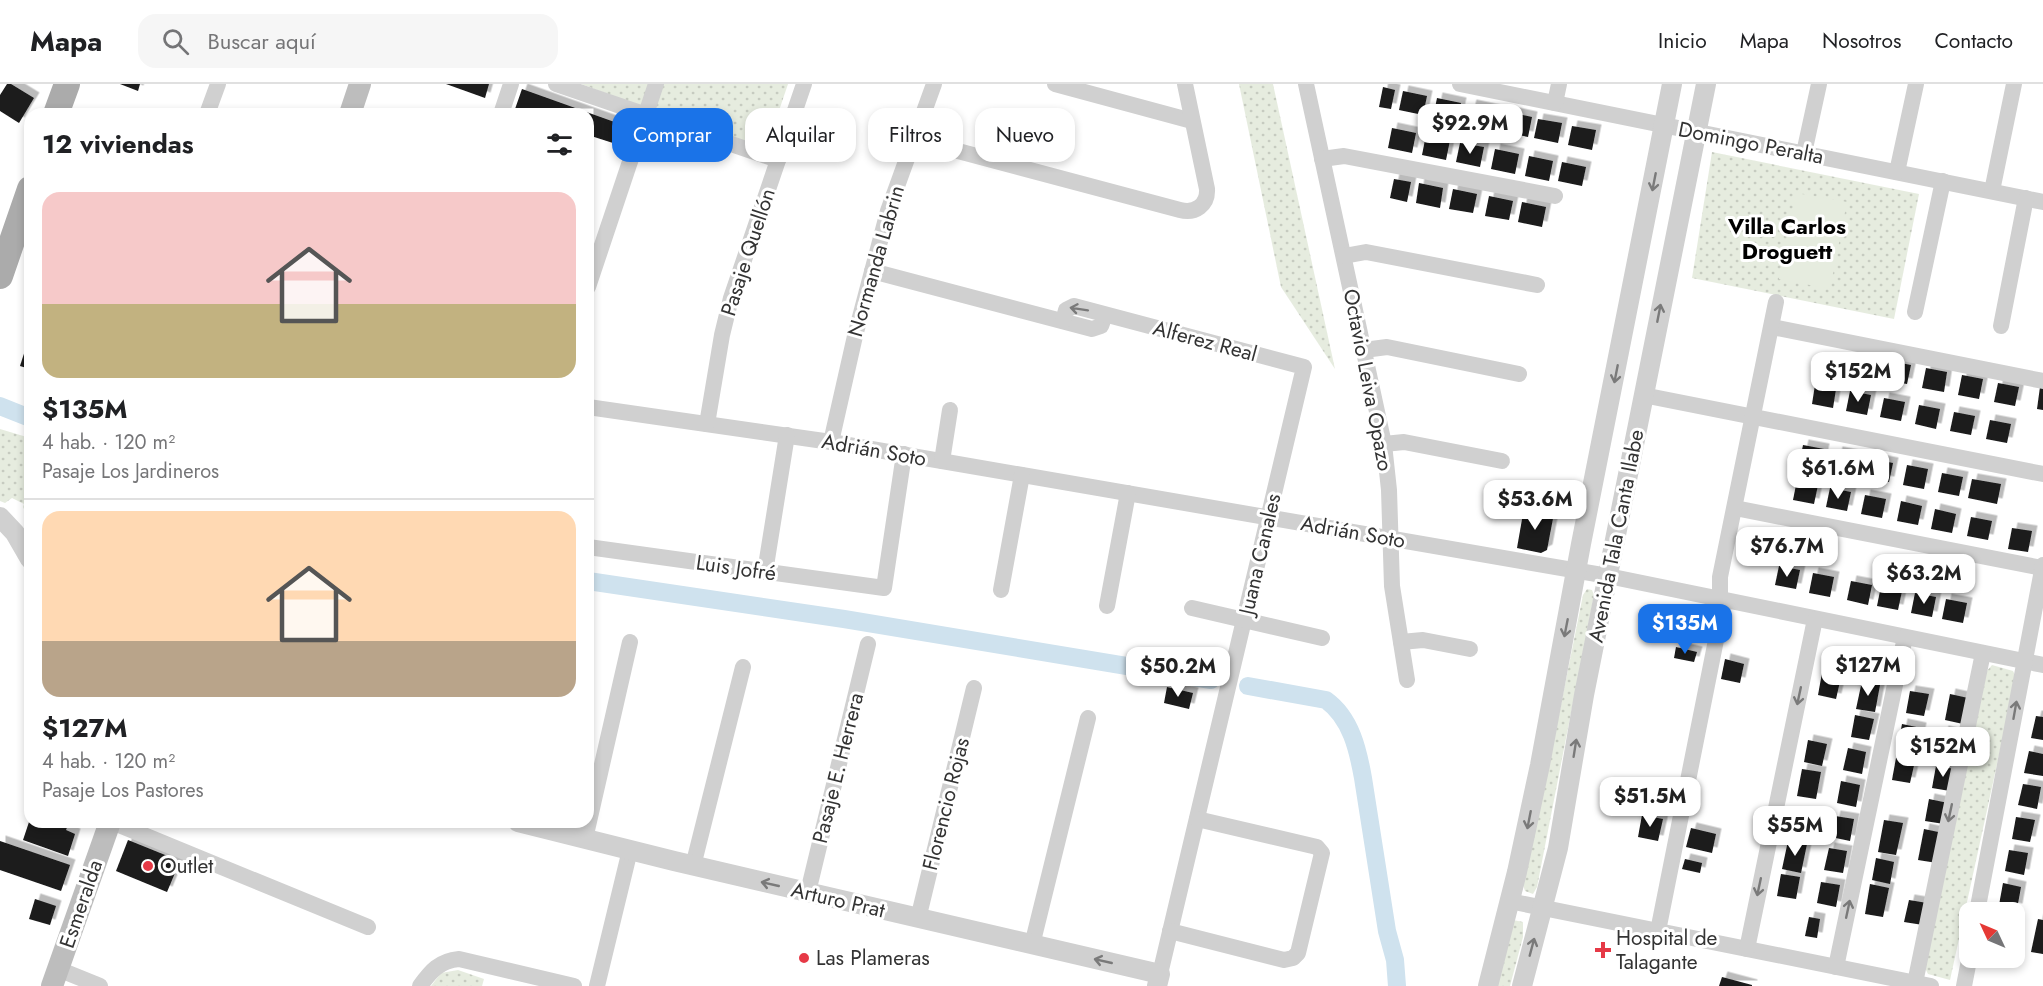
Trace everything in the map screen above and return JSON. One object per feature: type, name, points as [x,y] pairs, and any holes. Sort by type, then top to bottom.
[{"type":"main road","points":[[352,108],[360,84]]},
{"type":"main road","points":[[58,108],[63,86]]},
{"type":"main road","points":[[0,276],[22,237]]},
{"type":"main road","name":"Esmeralda","points":[[55,977],[109,828]]},
{"type":"street","points":[[209,108],[218,84]]},
{"type":"street","points":[[503,108],[511,84]]},
{"type":"street","points":[[556,84],[626,108]]},
{"type":"street","points":[[648,108],[656,84]]},
{"type":"street","name":"Pasaje Quellón","points":[[796,108],[804,84]]},
{"type":"street","name":"Normanda Labrin","points":[[924,108],[933,84]]},
{"type":"street","points":[[1055,84],[1192,121]]},
{"type":"street","points":[[963,152],[1186,212],[1199,208],[1208,194],[1185,84]]},
{"type":"street","name":"Octavio Leiva Opazo","points":[[1306,84],[1384,444],[1389,490],[1392,586],[1407,680]]},
{"type":"street","name":"Domingo Peralta","points":[[1461,84],[2043,202]]},
{"type":"street","points":[[1554,103],[1559,84]]},
{"type":"street","name":"Avenida Tala Canta Ilabe","points":[[1488,986],[1540,765],[1672,84]]},
{"type":"street","name":"Avenida Tala Canta Ilabe","points":[[1522,986],[1558,848],[1577,731],[1706,84]]},
{"type":"street","points":[[1804,153],[1819,84]]},
{"type":"street","points":[[1898,172],[1916,84]]},
{"type":"street","points":[[1992,191],[2014,84]]},
{"type":"street","points":[[1322,159],[1344,156],[1555,196]]},
{"type":"street","points":[[594,269],[630,162]]},
{"type":"street","name":"Pasaje Quellón","points":[[707,424],[722,335],[731,298],[777,162]]},
{"type":"street","name":"Normanda Labrin","points":[[831,442],[872,271],[905,162]]},
{"type":"street","points":[[1915,312],[1943,181]]},
{"type":"street","points":[[2001,326],[2026,198]]},
{"type":"street","points":[[1344,255],[1366,252],[1537,285]]},
{"type":"street","name":"Alferez Real","points":[[872,271],[1063,321],[1066,310],[1071,307],[1304,367]]},
{"type":"street","points":[[1658,931],[1720,620],[1719,578],[1776,302]]},
{"type":"street","points":[[1772,327],[2043,381]]},
{"type":"street","points":[[1364,350],[1387,347],[1519,374]]},
{"type":"street","name":"Juana Canales","points":[[1159,980],[1304,367]]},
{"type":"street","points":[[1643,395],[2043,474]]},
{"type":"street","name":"Adrián Soto","points":[[594,408],[904,454],[1608,576],[2043,665]]},
{"type":"street","points":[[942,461],[950,410]]},
{"type":"street","points":[[765,572],[787,435]]},
{"type":"street","points":[[1384,444],[1404,442],[1502,461]]},
{"type":"street","name":"Luis Jofré","points":[[594,548],[884,588],[904,454]]},
{"type":"street","points":[[1001,590],[1022,475]]},
{"type":"street","points":[[1107,606],[1128,493]]},
{"type":"street","points":[[1735,508],[2043,567],[1979,902]]},
{"type":"street","points":[[0,517],[15,533],[24,549]]},
{"type":"street","points":[[1192,608],[1322,638]]},
{"type":"street","points":[[1747,949],[1815,619]]},
{"type":"street","points":[[1836,967],[1905,637]]},
{"type":"street","points":[[1401,642],[1424,640],[1470,649]]},
{"type":"street","points":[[594,800],[630,642]]},
{"type":"street","name":"Pasaje E. Herrera","points":[[808,892],[868,644]]},
{"type":"street","points":[[1509,901],[1923,984],[1983,653]]},
{"type":"street","points":[[693,866],[742,667]]},
{"type":"street","name":"Florencio Rojas","points":[[918,919],[974,688]]},
{"type":"street","points":[[1032,945],[1088,718]]},
{"type":"street","points":[[1170,931],[1284,960],[1293,958],[1298,953],[1322,853],[1317,847],[1197,819]]},
{"type":"street","points":[[126,828],[368,927]]},
{"type":"street","name":"Arturo Prat","points":[[542,828],[693,866],[1032,945],[1159,980]]},
{"type":"street","points":[[585,839],[588,828]]},
{"type":"street","points":[[597,986],[630,850]]},
{"type":"street","points":[[420,986],[436,966],[459,959],[574,986]]},
{"type":"street","points":[[1964,986],[1967,968]]},
{"type":"street","points":[[55,977],[100,986]]},
{"type":"shaded area","points":[[581,84],[788,84],[780,108],[745,108],[745,145],[733,140],[733,108],[646,108]]},
{"type":"shaded area","points":[[1239,84],[1273,84],[1335,369],[1281,287]]},
{"type":"shaded area","name":"Villa Carlos Droguett","points":[[1712,152],[1919,194],[1894,319],[1692,278]]},
{"type":"shaded area","points":[[1796,193],[1847,202],[1830,289],[1779,279]]},
{"type":"shaded area","points":[[0,429],[24,436],[24,504],[12,498],[5,503],[0,501]]},
{"type":"shaded area","points":[[1587,589],[1592,590],[1594,595],[1537,887],[1533,894],[1525,891],[1523,885],[1583,595]]},
{"type":"shaded area","points":[[1992,665],[2013,671],[2016,677],[1967,902],[1959,902],[1959,939],[1950,980],[1928,974],[1925,968],[1986,672]]},
{"type":"shaded area","points":[[1513,920],[1523,922],[1523,937],[1510,986],[1496,986]]},
{"type":"shaded area","points":[[458,970],[484,979],[482,986],[431,986],[441,973]]},
{"type":"building","points":[[7,84],[11,84],[34,98],[28,108],[24,108],[24,115],[19,123],[0,111],[0,95]]},
{"type":"building","points":[[120,84],[140,84],[138,91]]},
{"type":"building","points":[[446,84],[489,84],[485,98]]},
{"type":"building","points":[[1383,87],[1395,90],[1391,109],[1379,107]]},
{"type":"building","points":[[522,89],[575,108],[515,108]]},
{"type":"building","points":[[1403,91],[1427,96],[1423,115],[1399,110]]},
{"type":"building","points":[[1437,98],[1461,103],[1457,123],[1433,118]]},
{"type":"building","points":[[1471,105],[1495,110],[1491,130],[1466,125]]},
{"type":"building","points":[[1509,112],[1532,117],[1528,137],[1504,132]]},
{"type":"building","points":[[594,115],[612,121],[612,143],[594,137]]},
{"type":"building","points":[[1538,119],[1562,123],[1558,143],[1534,138]]},
{"type":"building","points":[[1572,126],[1596,130],[1592,150],[1568,145]]},
{"type":"building","points":[[1392,128],[1416,133],[1412,153],[1388,148]]},
{"type":"building","points":[[1426,135],[1450,140],[1446,160],[1422,155]]},
{"type":"building","points":[[1460,143],[1484,147],[1480,167],[1456,162]]},
{"type":"building","points":[[1495,149],[1519,154],[1515,174],[1491,169]]},
{"type":"building","points":[[1529,156],[1553,161],[1549,181],[1525,176]]},
{"type":"building","points":[[1562,162],[1586,167],[1582,186],[1558,181]]},
{"type":"building","points":[[1394,179],[1411,182],[1407,202],[1390,198]]},
{"type":"building","points":[[1419,183],[1443,188],[1440,208],[1416,203]]},
{"type":"building","points":[[1453,189],[1477,194],[1473,213],[1449,209]]},
{"type":"building","points":[[1489,196],[1513,201],[1509,220],[1485,216]]},
{"type":"building","points":[[1522,202],[1546,207],[1542,227],[1518,222]]},
{"type":"building","points":[[24,354],[24,367],[20,366]]},
{"type":"building","points":[[1856,355],[1883,360],[1879,380],[1852,374]]},
{"type":"building","points":[[1890,361],[1911,365],[1907,384],[1886,380]]},
{"type":"building","points":[[1926,368],[1947,372],[1944,392],[1922,388]]},
{"type":"building","points":[[1962,375],[1983,379],[1979,399],[1958,395]]},
{"type":"building","points":[[1998,383],[2019,387],[2015,406],[1994,402]]},
{"type":"building","points":[[1815,385],[1836,389],[1833,408],[1812,404]]},
{"type":"building","points":[[2040,387],[2043,388],[2043,410],[2037,409]]},
{"type":"building","points":[[1850,391],[1871,395],[1867,415],[1846,411]]},
{"type":"building","points":[[1884,398],[1905,402],[1901,421],[1880,417]]},
{"type":"building","points":[[1919,405],[1940,409],[1936,429],[1915,424]]},
{"type":"building","points":[[1954,412],[1975,416],[1971,435],[1950,431]]},
{"type":"building","points":[[1990,420],[2011,424],[2007,443],[1986,439]]},
{"type":"building","points":[[1803,445],[1824,449],[1820,469],[1799,465]]},
{"type":"building","points":[[1837,452],[1858,456],[1855,476],[1834,471]]},
{"type":"building","points":[[1872,459],[1893,463],[1889,482],[1868,478]]},
{"type":"building","points":[[1907,465],[1928,469],[1924,489],[1903,485]]},
{"type":"building","points":[[1942,473],[1963,477],[1959,496],[1938,492]]},
{"type":"building","points":[[1972,479],[2001,484],[1997,504],[1968,498]]},
{"type":"building","points":[[1797,480],[1818,485],[1814,504],[1793,500]]},
{"type":"building","points":[[1830,488],[1851,492],[1847,511],[1826,507]]},
{"type":"building","points":[[1865,495],[1886,499],[1882,518],[1861,514]]},
{"type":"building","points":[[1901,501],[1922,506],[1918,525],[1897,521]]},
{"type":"building","points":[[1524,508],[1554,513],[1547,550],[1541,553],[1517,548]]},
{"type":"building","points":[[1935,509],[1956,514],[1952,533],[1931,529]]},
{"type":"building","points":[[1971,517],[1992,521],[1988,540],[1967,536]]},
{"type":"building","points":[[2012,528],[2032,531],[2028,552],[2008,549]]},
{"type":"building","points":[[1779,566],[1800,570],[1796,589],[1775,585]]},
{"type":"building","points":[[1813,573],[1834,577],[1830,597],[1809,593]]},
{"type":"building","points":[[1851,581],[1872,585],[1868,605],[1847,600]]},
{"type":"building","points":[[1881,586],[1902,591],[1898,610],[1877,606]]},
{"type":"building","points":[[1915,593],[1936,597],[1932,617],[1911,613]]},
{"type":"building","points":[[1946,599],[1967,603],[1963,623],[1942,619]]},
{"type":"building","points":[[1676,647],[1697,652],[1694,662],[1674,658]]},
{"type":"building","points":[[1725,659],[1744,664],[1740,683],[1721,679]]},
{"type":"building","points":[[1822,673],[1841,677],[1836,699],[1818,695]]},
{"type":"building","points":[[1862,681],[1880,685],[1875,712],[1856,709]]},
{"type":"building","points":[[1167,687],[1193,693],[1189,709],[1164,703]]},
{"type":"building","points":[[1910,691],[1929,694],[1924,716],[1906,713]]},
{"type":"building","points":[[1950,694],[1968,698],[1963,724],[1945,720]]},
{"type":"building","points":[[1855,715],[1874,719],[1869,740],[1851,737]]},
{"type":"building","points":[[2036,716],[2043,717],[2043,740],[2031,738]]},
{"type":"building","points":[[1902,724],[1921,728],[1917,750],[1898,746]]},
{"type":"building","points":[[1943,731],[1961,735],[1956,764],[1937,760]]},
{"type":"building","points":[[1808,740],[1827,744],[1822,766],[1804,762]]},
{"type":"building","points":[[1848,748],[1866,752],[1862,774],[1843,770]]},
{"type":"building","points":[[2029,751],[2043,754],[2043,776],[2024,773]]},
{"type":"building","points":[[1896,758],[1915,761],[1910,783],[1892,780]]},
{"type":"building","points":[[1936,766],[1955,769],[1950,791],[1932,788]]},
{"type":"building","points":[[1802,769],[1821,772],[1816,799],[1797,796]]},
{"type":"building","points":[[1841,781],[1860,785],[1856,807],[1837,803]]},
{"type":"building","points":[[2023,784],[2041,787],[2037,809],[2018,805]]},
{"type":"building","points":[[1929,799],[1948,803],[1944,824],[1925,821]]},
{"type":"building","points":[[1642,815],[1663,819],[1658,841],[1638,837]]},
{"type":"building","points":[[1835,816],[1854,819],[1850,841],[1831,837]]},
{"type":"building","points":[[2016,817],[2035,820],[2030,842],[2012,839]]},
{"type":"building","points":[[1884,820],[1903,823],[1896,855],[1878,852]]},
{"type":"building","points":[[27,828],[67,828],[66,830],[75,834],[68,856],[23,840]]},
{"type":"building","points":[[1691,828],[1716,834],[1712,853],[1686,847]]},
{"type":"building","points":[[1924,829],[1943,833],[1937,863],[1918,860]]},
{"type":"building","name":"Outlet","points":[[128,840],[180,861],[167,892],[116,871]]},
{"type":"building","points":[[0,841],[70,865],[61,891],[0,870]]},
{"type":"building","points":[[1788,841],[1807,844],[1801,873],[1782,869]]},
{"type":"building","points":[[1829,848],[1847,851],[1843,873],[1824,870]]},
{"type":"building","points":[[2009,850],[2028,853],[2024,875],[2005,871]]},
{"type":"building","points":[[1876,858],[1894,862],[1890,884],[1872,880]]},
{"type":"building","points":[[1685,859],[1702,863],[1700,873],[1682,869]]},
{"type":"building","points":[[1781,874],[1800,877],[1796,899],[1777,896]]},
{"type":"building","points":[[1821,882],[1840,885],[1836,907],[1817,903]]},
{"type":"building","points":[[2003,883],[2021,887],[2018,902],[2000,902]]},
{"type":"building","points":[[1870,884],[1889,888],[1883,917],[1865,914]]},
{"type":"building","points":[[35,899],[56,906],[50,925],[29,919]]},
{"type":"building","points":[[1909,900],[1927,903],[1923,925],[1904,922]]},
{"type":"building","points":[[1809,917],[1820,919],[1817,938],[1805,936]]},
{"type":"building","points":[[2038,919],[2043,920],[2043,954],[2031,952]]},
{"type":"building","points":[[1722,977],[1752,985],[1752,986],[1719,986]]},
{"type":"waterway","points":[[0,406],[24,416]]},
{"type":"waterway","points":[[594,582],[844,619],[1211,680]]},
{"type":"waterway","points":[[1248,686],[1326,700],[1342,716],[1352,735],[1361,767],[1387,931],[1395,960],[1397,986]]},
{"type":"place","name":"Outlet","points":[[148,866]]},
{"type":"place","name":"Hospital de Talagante","points":[[1603,950]]},
{"type":"place","name":"Las Plameras","points":[[804,958]]},
{"type":"district","name":"Villa Carlos Droguett","points":[[1787,238]]}]
